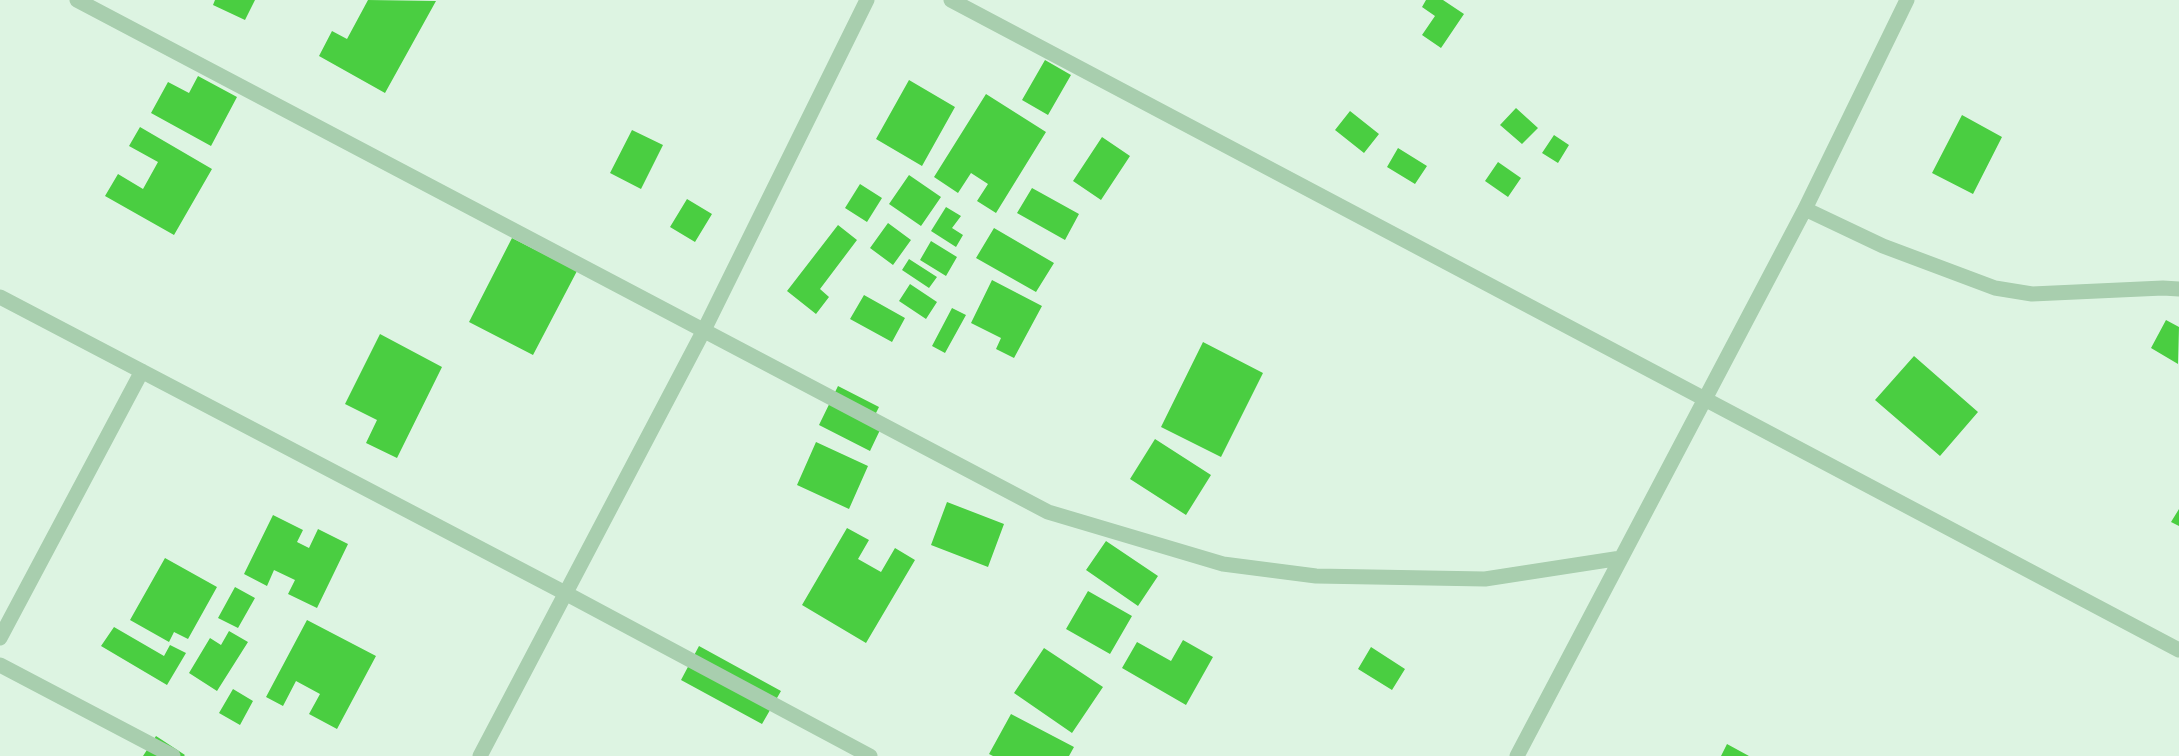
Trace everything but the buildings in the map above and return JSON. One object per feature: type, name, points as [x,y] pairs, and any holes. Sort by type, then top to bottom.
[{"type":"street","points":[[77,0],[1048,512],[1222,564],[1316,576],[1485,579],[1621,558]]},
{"type":"street","points":[[480,756],[704,330],[867,0]]},
{"type":"street","points":[[951,0],[2179,650]]},
{"type":"street","points":[[1517,756],[1805,209],[1907,0]]},
{"type":"street","points":[[1805,209],[1882,246],[1995,288],[2032,294],[2163,288],[2179,289]]},
{"type":"street","points":[[0,297],[870,756]]},
{"type":"street","points":[[0,638],[142,371]]},
{"type":"street","points":[[0,665],[173,756]]}]
